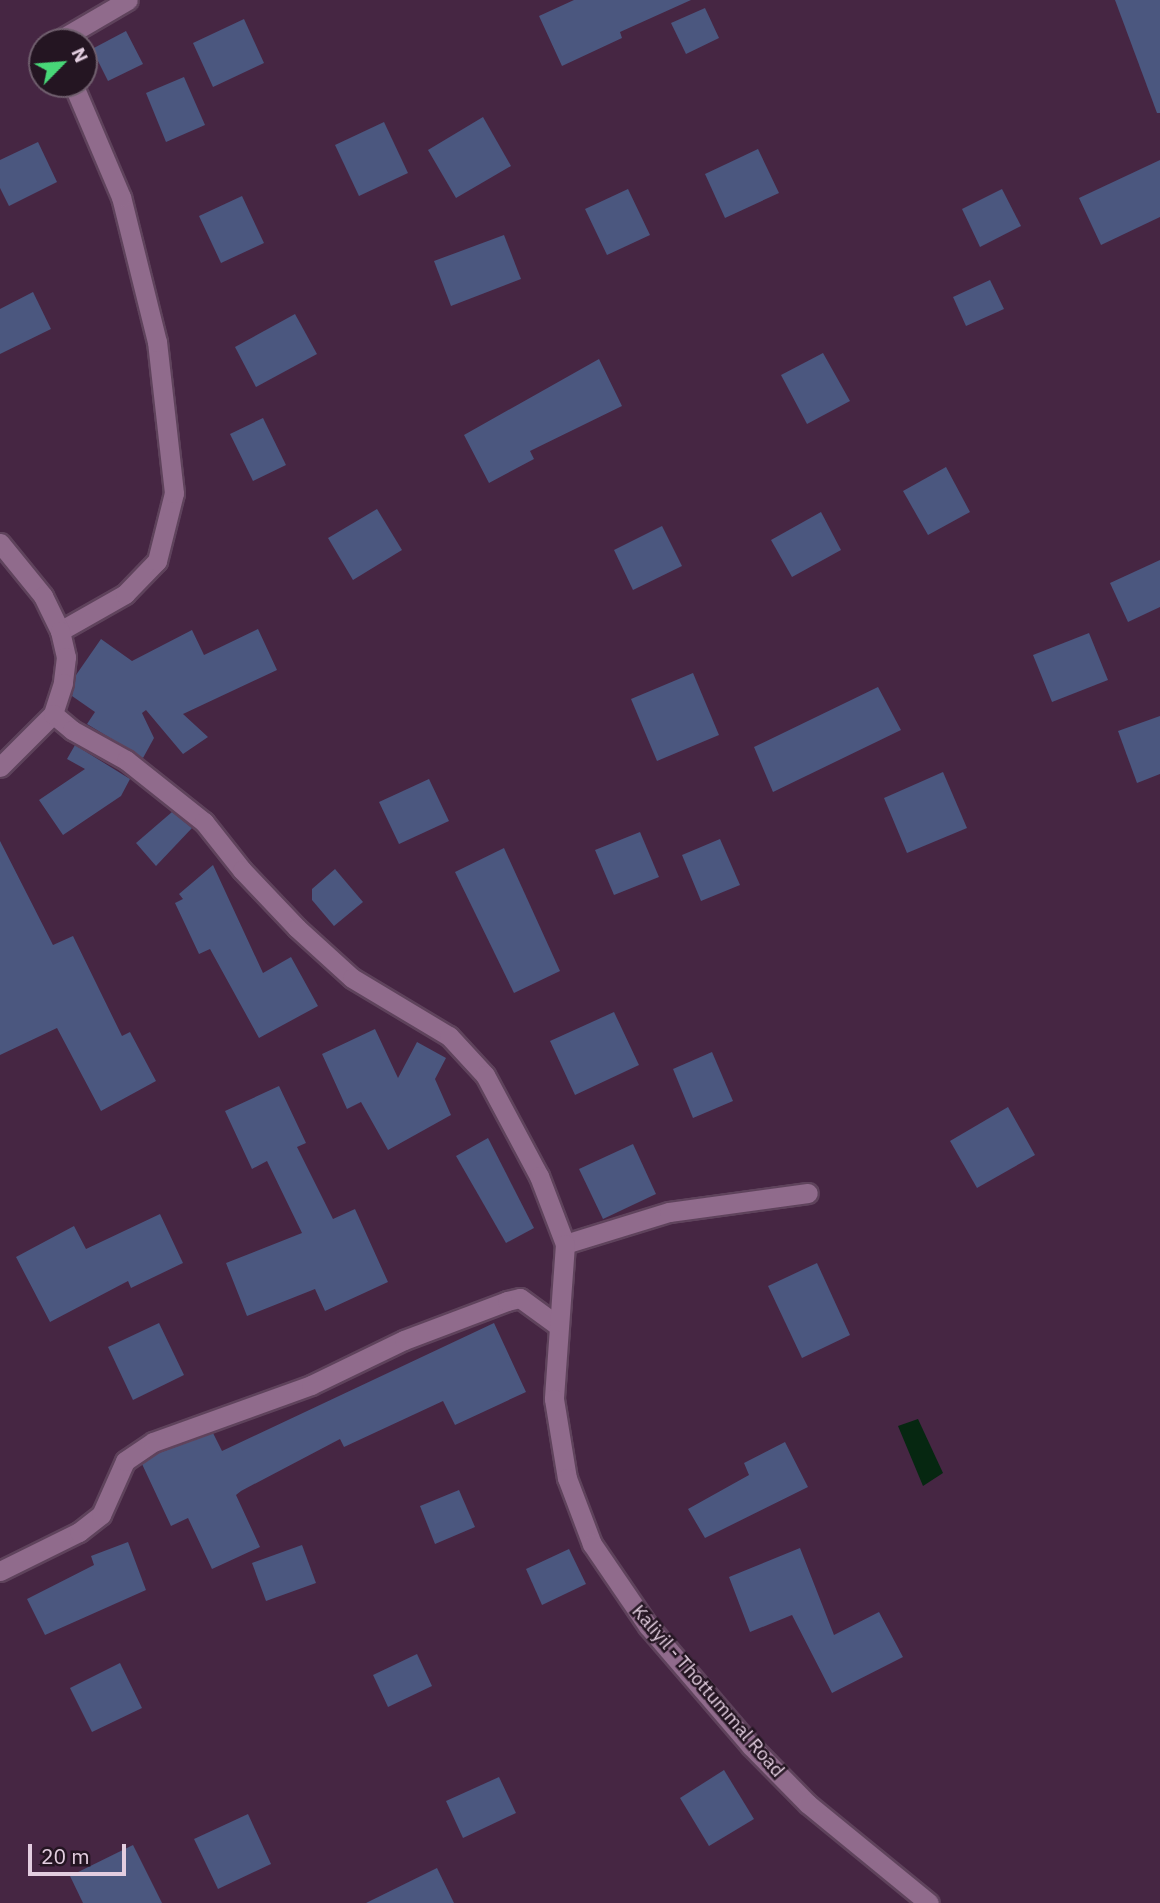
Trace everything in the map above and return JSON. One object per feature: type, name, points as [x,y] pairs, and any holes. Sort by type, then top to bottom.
[{"type":"main road","points":[[79,28],[128,0]]},
{"type":"main road","points":[[60,632],[125,594],[157,561],[174,493],[157,342],[121,197],[79,98]]},
{"type":"main road","points":[[0,543],[43,596],[60,632],[66,657],[53,713],[0,767]]},
{"type":"main road","name":"Kaliyil - Thottummal Road","points":[[53,713],[72,730],[127,760],[204,821],[251,880],[352,978],[449,1036],[491,1086],[539,1176],[565,1244],[557,1325],[554,1399],[568,1478],[592,1544],[648,1626],[751,1746],[808,1804],[929,1903]]},
{"type":"main road","points":[[565,1244],[669,1212],[808,1193]]},
{"type":"main road","points":[[0,1571],[79,1532],[101,1515],[125,1461],[153,1442],[311,1385],[404,1340],[507,1301],[520,1298],[557,1325]]},
{"type":"shaded area","points":[[918,1419],[943,1473],[923,1486],[898,1426]]},
{"type":"building","points":[[574,0],[691,0],[620,32],[622,38],[562,66],[539,16]]},
{"type":"building","points":[[1115,0],[1160,0],[1160,113],[1157,113]]},
{"type":"building","points":[[705,8],[719,38],[686,54],[671,23]]},
{"type":"building","points":[[244,19],[264,63],[213,87],[193,43]]},
{"type":"building","points":[[126,31],[143,64],[108,81],[98,61],[98,46]]},
{"type":"building","points":[[184,77],[205,125],[166,142],[146,93]]},
{"type":"building","points":[[483,117],[511,166],[456,198],[428,150]]},
{"type":"building","points":[[384,122],[408,173],[359,196],[335,145]]},
{"type":"building","points":[[38,142],[57,182],[9,206],[0,188],[0,160]]},
{"type":"building","points":[[758,149],[779,193],[725,218],[705,174]]},
{"type":"building","points":[[1160,160],[1160,217],[1101,245],[1079,198]]},
{"type":"building","points":[[628,189],[650,235],[607,255],[585,209]]},
{"type":"building","points":[[1002,189],[1021,226],[980,247],[962,209]]},
{"type":"building","points":[[242,196],[264,243],[221,263],[199,216]]},
{"type":"building","points":[[504,235],[521,279],[451,306],[434,261]]},
{"type":"building","points":[[990,280],[1004,309],[966,326],[953,297]]},
{"type":"building","points":[[33,292],[51,329],[0,354],[0,309]]},
{"type":"building","points":[[295,314],[317,354],[256,387],[235,347]]},
{"type":"building","points":[[823,353],[850,401],[807,424],[781,375]]},
{"type":"building","points":[[599,359],[622,406],[530,451],[534,459],[489,483],[464,435]]},
{"type":"building","points":[[263,418],[286,465],[253,481],[230,434]]},
{"type":"building","points":[[946,467],[970,512],[928,535],[903,491]]},
{"type":"building","points":[[377,509],[402,550],[353,580],[328,538]]},
{"type":"building","points":[[821,512],[841,550],[792,577],[771,540]]},
{"type":"building","points":[[662,526],[682,566],[633,590],[614,550]]},
{"type":"building","points":[[1160,560],[1160,607],[1128,622],[1110,583]]},
{"type":"building","points":[[258,629],[277,670],[183,714],[208,737],[183,754],[146,710],[142,713],[154,738],[143,758],[87,724],[95,712],[72,696],[76,675],[101,639],[132,661],[192,630],[204,655]]},
{"type":"building","points":[[1089,633],[1108,680],[1052,702],[1033,655]]},
{"type":"building","points":[[693,673],[719,735],[657,761],[631,699]]},
{"type":"building","points":[[878,687],[901,730],[773,792],[754,747]]},
{"type":"building","points":[[1160,716],[1160,774],[1137,783],[1118,731]]},
{"type":"building","points":[[75,745],[130,779],[121,796],[63,835],[39,800],[85,769],[67,759]]},
{"type":"building","points":[[943,772],[967,828],[907,853],[884,798]]},
{"type":"building","points":[[429,779],[449,821],[399,844],[379,802]]},
{"type":"building","points":[[172,812],[192,828],[156,866],[136,843]]},
{"type":"building","points":[[640,832],[659,877],[614,895],[595,850]]},
{"type":"building","points":[[720,839],[740,885],[701,901],[682,855]]},
{"type":"building","points":[[0,841],[53,945],[73,936],[122,1036],[130,1032],[156,1081],[101,1111],[57,1028],[0,1055]]},
{"type":"building","points":[[504,848],[560,971],[514,993],[455,872]]},
{"type":"building","points":[[213,865],[263,973],[291,957],[318,1006],[259,1038],[210,949],[199,954],[175,903],[183,899],[179,894]]},
{"type":"building","points":[[335,869],[363,902],[334,926],[312,900],[312,889]]},
{"type":"building","points":[[614,1012],[639,1065],[575,1095],[550,1041]]},
{"type":"building","points":[[375,1029],[398,1078],[417,1042],[446,1058],[435,1079],[451,1115],[388,1150],[361,1102],[347,1109],[322,1054]]},
{"type":"building","points":[[712,1052],[733,1101],[693,1118],[673,1069]]},
{"type":"building","points":[[279,1086],[306,1143],[297,1147],[333,1219],[355,1209],[388,1282],[325,1311],[315,1289],[247,1316],[226,1263],[302,1233],[267,1161],[252,1169],[225,1111]]},
{"type":"building","points":[[1008,1107],[1035,1155],[977,1188],[950,1141]]},
{"type":"building","points":[[488,1138],[534,1228],[506,1243],[456,1156]]},
{"type":"building","points":[[633,1144],[656,1194],[603,1219],[579,1169]]},
{"type":"building","points":[[160,1214],[183,1263],[131,1288],[128,1281],[50,1322],[16,1257],[74,1226],[86,1249]]},
{"type":"building","points":[[817,1263],[850,1335],[802,1358],[768,1286]]},
{"type":"building","points":[[159,1323],[184,1375],[133,1400],[108,1347]]},
{"type":"building","points":[[494,1323],[526,1392],[455,1425],[443,1401],[344,1447],[340,1439],[241,1491],[236,1495],[260,1547],[212,1569],[188,1518],[171,1526],[142,1464],[159,1453],[213,1433],[222,1451]]},
{"type":"building","points":[[785,1442],[808,1487],[705,1538],[688,1509],[749,1475],[744,1463]]},
{"type":"building","points":[[459,1490],[475,1527],[435,1544],[420,1506]]},
{"type":"building","points":[[128,1542],[146,1590],[45,1635],[27,1599],[94,1565],[91,1556]]},
{"type":"building","points":[[302,1545],[316,1583],[266,1601],[252,1563]]},
{"type":"building","points":[[800,1548],[834,1635],[879,1612],[903,1657],[832,1693],[792,1615],[750,1632],[729,1577]]},
{"type":"building","points":[[569,1549],[586,1584],[542,1605],[526,1569]]},
{"type":"building","points":[[417,1654],[432,1686],[388,1707],[373,1675]]},
{"type":"building","points":[[120,1663],[142,1708],[92,1732],[70,1688]]},
{"type":"building","points":[[724,1770],[754,1819],[709,1846],[680,1798]]},
{"type":"building","points":[[499,1777],[516,1813],[463,1838],[446,1801]]},
{"type":"building","points":[[248,1814],[271,1864],[218,1889],[194,1839]]},
{"type":"building","points":[[133,1845],[162,1903],[83,1903],[70,1876]]},
{"type":"building","points":[[437,1868],[454,1903],[366,1903]]}]
